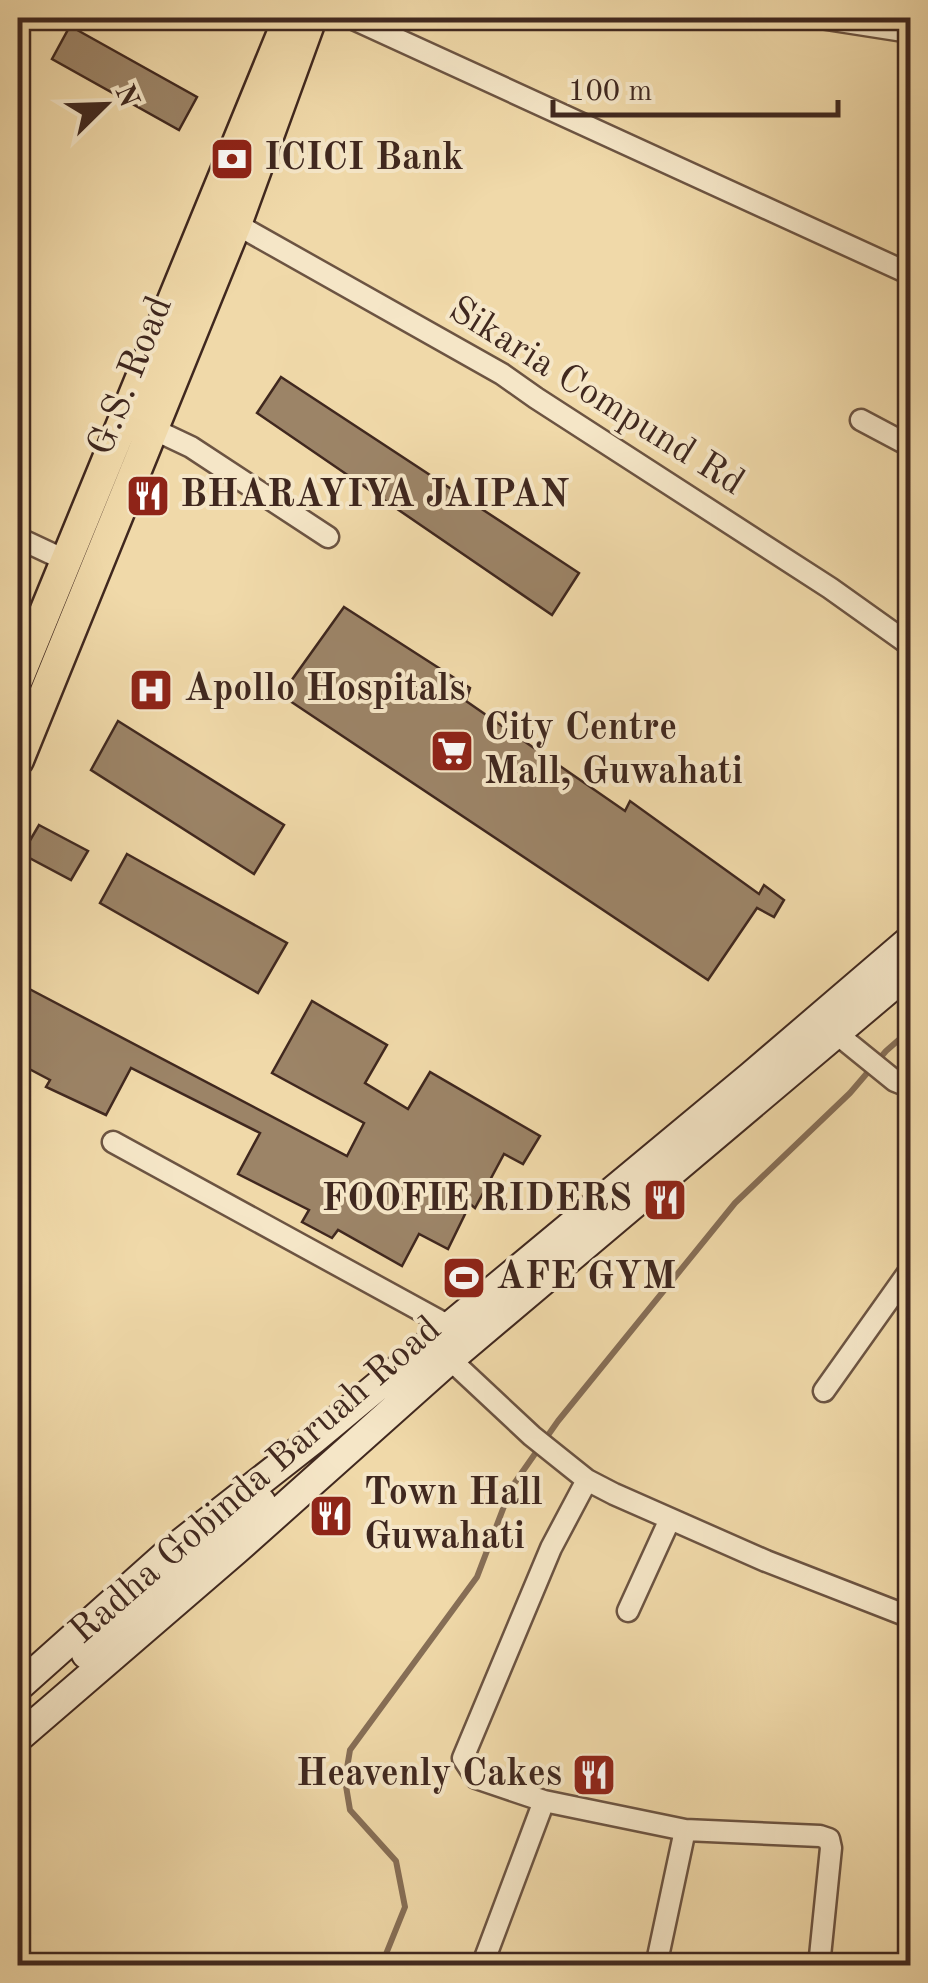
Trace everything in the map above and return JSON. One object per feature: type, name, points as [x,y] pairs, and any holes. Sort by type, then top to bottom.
[{"type":"main road","name":"G.S. Road","points":[[18,678],[289,18]]},
{"type":"main road","name":"G.S. Road","points":[[18,760],[236,224],[311,18]]},
{"type":"main road","name":"Radha Gobinda Baruah Road","points":[[18,1738],[320,1476],[443,1343],[910,940]]},
{"type":"main road","name":"Radha Gobinda Baruah Road","points":[[18,1686],[166,1554],[443,1343],[836,1034],[910,971]]},
{"type":"main road","points":[[18,1715],[254,1509],[301,1448]]},
{"type":"main road","points":[[254,1509],[320,1476]]},
{"type":"street","points":[[351,18],[910,274]]},
{"type":"street","points":[[820,18],[910,32]]},
{"type":"street","name":"Sikaria Compund Rd","points":[[236,224],[502,374],[910,644]]},
{"type":"street","points":[[861,420],[910,446]]},
{"type":"street","points":[[153,429],[191,446],[328,537]]},
{"type":"street","points":[[18,538],[65,560]]},
{"type":"street","points":[[836,1034],[903,1084]]},
{"type":"street","points":[[112,1142],[443,1343],[532,1436],[586,1480],[766,1561],[910,1617]]},
{"type":"street","points":[[824,1391],[910,1270]]},
{"type":"street","points":[[586,1480],[550,1548],[463,1758],[476,1778],[544,1800],[686,1830],[829,1839],[818,1966]]},
{"type":"street","points":[[628,1612],[670,1519]]},
{"type":"street","points":[[482,1966],[544,1800]]},
{"type":"street","points":[[656,1966],[686,1830]]},
{"type":"building","points":[[70,26],[197,97],[179,130],[52,59]]},
{"type":"building","points":[[281,377],[579,573],[552,615],[257,413]]},
{"type":"building","name":"City Centre Mall, Guwahati","points":[[344,607],[470,688],[466,701],[625,811],[630,801],[759,894],[764,885],[784,900],[774,917],[757,908],[708,980],[281,695]]},
{"type":"building","points":[[118,721],[284,825],[254,874],[91,770]]},
{"type":"building","points":[[39,825],[88,851],[71,880],[22,854]]},
{"type":"building","points":[[127,854],[287,943],[258,993],[100,903]]},
{"type":"building","points":[[18,983],[347,1156],[364,1123],[272,1073],[312,1001],[387,1045],[365,1083],[408,1109],[430,1072],[540,1136],[523,1164],[504,1154],[475,1208],[470,1204],[448,1249],[419,1234],[402,1266],[338,1230],[332,1238],[302,1222],[309,1210],[238,1174],[260,1133],[131,1068],[106,1115],[46,1087],[50,1080],[18,1063]]},
{"type":"waterway","points":[[373,1966],[386,1954],[405,1907],[396,1861],[350,1810],[345,1780],[350,1750],[477,1577],[511,1488],[558,1421],[735,1203],[910,1030]]},
{"type":"place","name":"ICICI Bank","points":[[232,159]]},
{"type":"place","name":"BHARAYIYA JAIPAN","points":[[148,496]]},
{"type":"place","name":"Apollo Hospitals","points":[[151,690]]},
{"type":"place","name":"City Centre Mall, Guwahati","points":[[452,751]]},
{"type":"place","name":"FOOFIE RIDERS","points":[[665,1200]]},
{"type":"place","name":"AFE GYM","points":[[464,1278]]},
{"type":"place","name":"Town Hall Guwahati","points":[[331,1516]]},
{"type":"place","name":"Heavenly Cakes","points":[[594,1775]]}]
